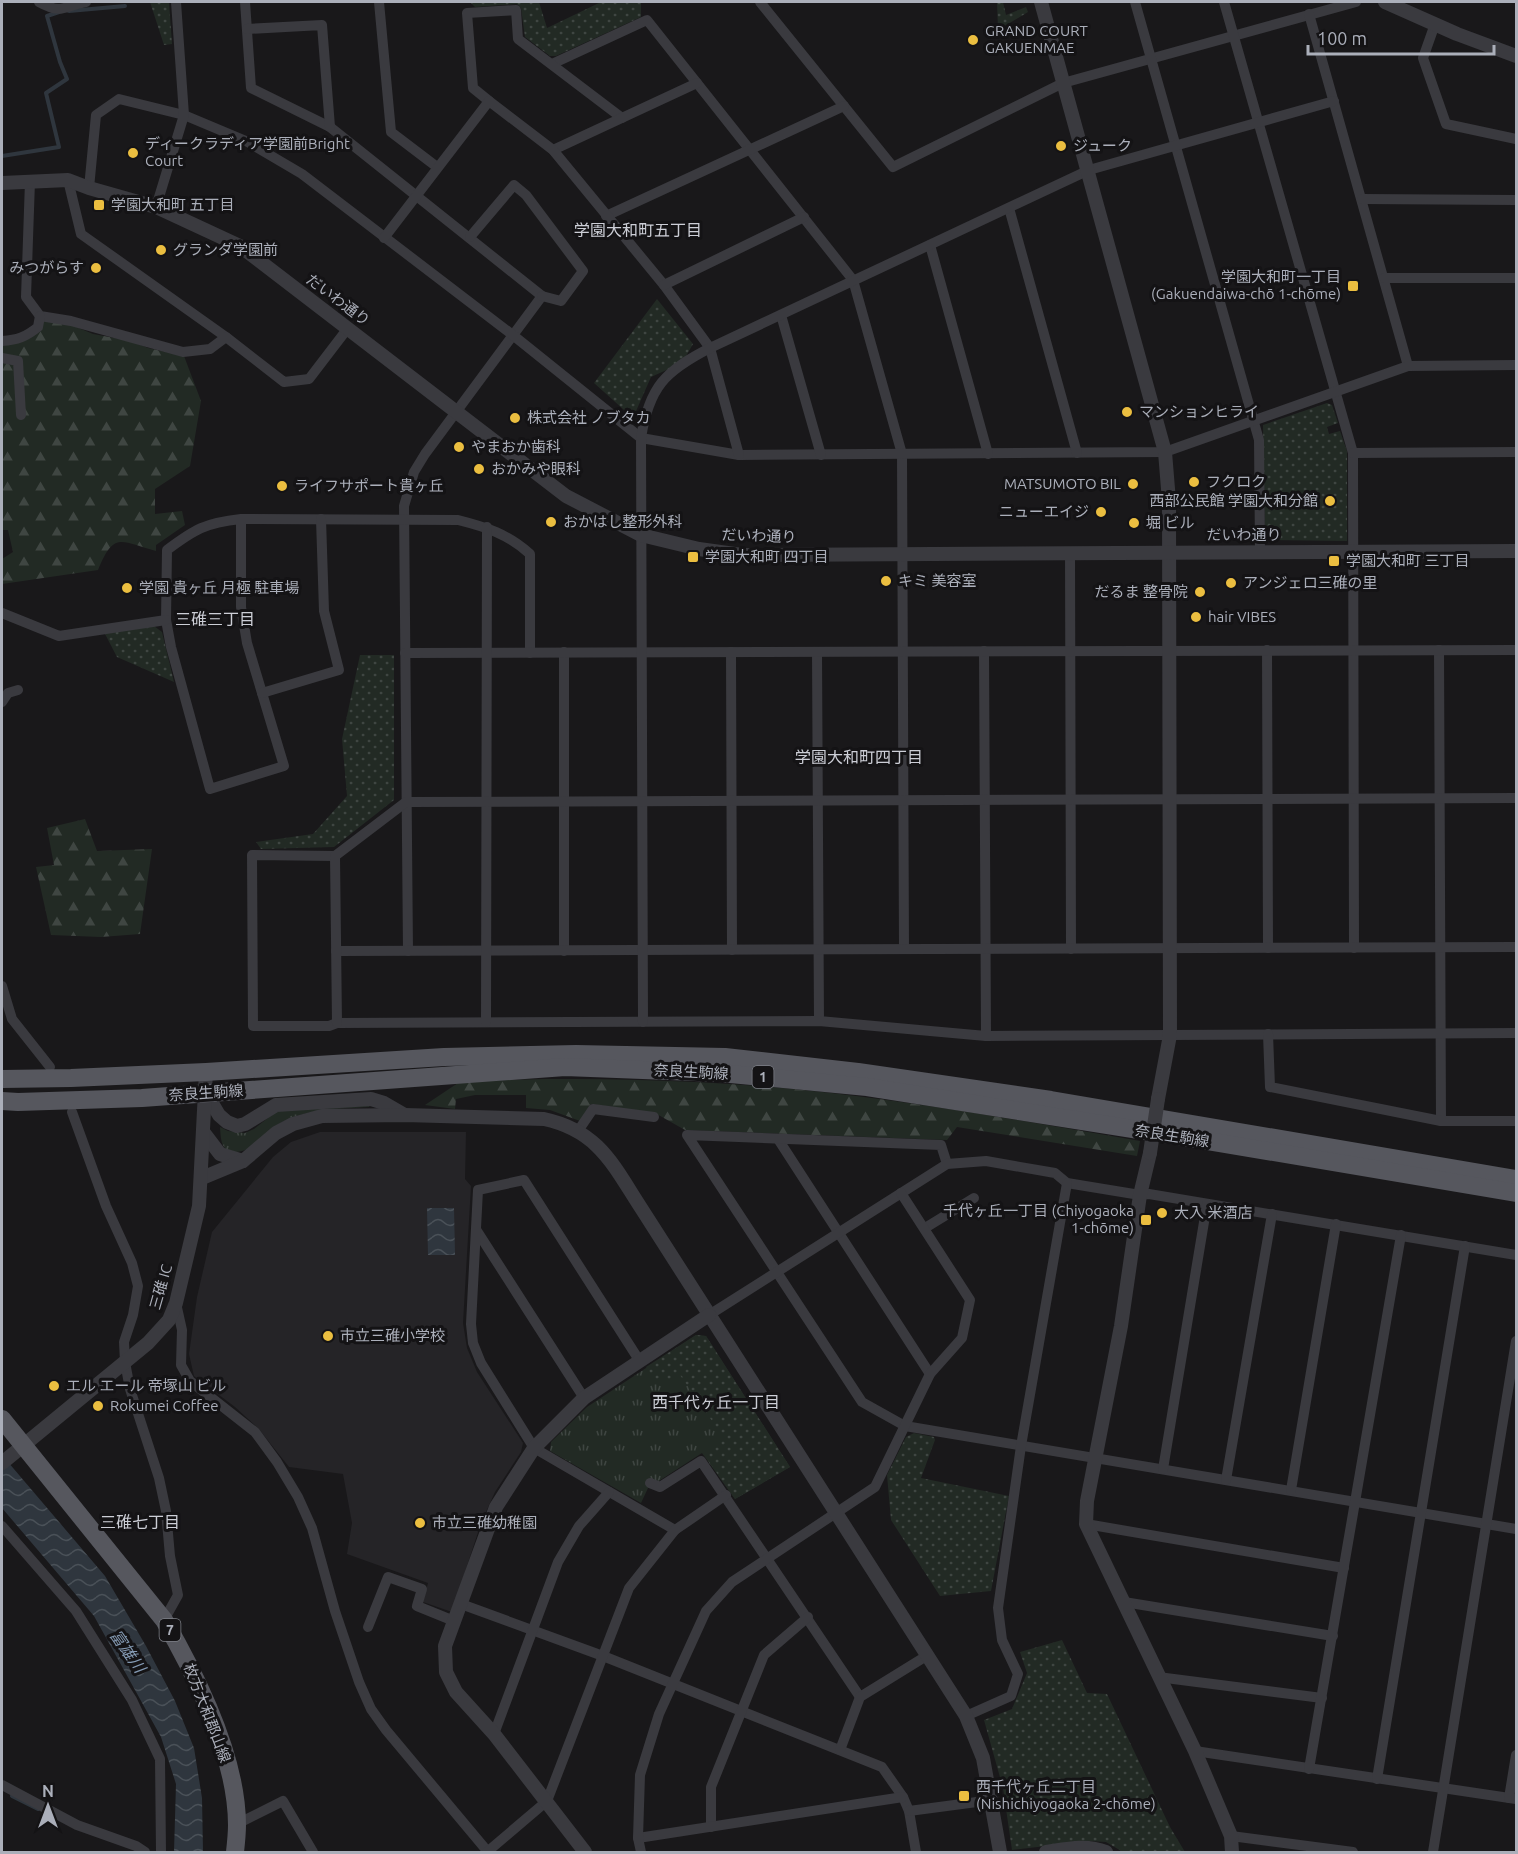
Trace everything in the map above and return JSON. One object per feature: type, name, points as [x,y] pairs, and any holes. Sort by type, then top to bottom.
[{"type":"main road","name":"奈良生駒線","points":[[2,1079],[206,1072],[334,1062],[444,1057],[576,1054],[725,1057],[858,1072],[1051,1100],[1516,1179]]},
{"type":"main road","name":"奈良生駒線","points":[[2,1101],[142,1098],[565,1067],[720,1073],[867,1087],[1516,1193]]},
{"type":"main road","name":"枚方大和郡山線","points":[[2,1419],[164,1620],[190,1665],[226,1758],[234,1792],[237,1824],[235,1852]]},
{"type":"street","points":[[39,2],[52,9],[67,9],[75,4],[86,2]]},
{"type":"street","points":[[156,207],[184,115],[176,2]]},
{"type":"street","points":[[245,2],[251,88],[330,127],[417,194],[542,296],[561,301],[583,271],[526,195],[514,185],[470,237]]},
{"type":"street","points":[[379,2],[391,132],[437,167]]},
{"type":"street","points":[[465,2],[473,88],[553,150],[664,285],[710,348],[739,455]]},
{"type":"street","points":[[760,2],[892,167],[1064,83],[1356,2]]},
{"type":"street","points":[[1041,2],[1165,452],[1169,501],[1170,1035],[1150,1153],[1140,1196],[1121,1326],[1087,1502],[1086,1524],[1195,1751],[1231,1836],[1232,1852]]},
{"type":"street","points":[[1135,2],[1259,440],[1260,552]]},
{"type":"street","points":[[1224,2],[1353,453],[1354,948]]},
{"type":"street","points":[[1385,2],[1516,56]]},
{"type":"street","points":[[467,14],[516,10],[518,39],[622,118]]},
{"type":"street","points":[[1308,14],[1408,366]]},
{"type":"street","points":[[552,64],[647,20],[853,280],[902,454],[904,949]]},
{"type":"street","points":[[1435,24],[1423,58],[1446,124],[1516,139]]},
{"type":"street","points":[[247,29],[322,25],[330,127]]},
{"type":"street","points":[[553,150],[697,83]]},
{"type":"street","points":[[89,188],[96,115],[119,99],[184,115],[246,141],[302,174],[514,336],[641,438],[739,455],[1165,452],[1408,366],[1516,365]]},
{"type":"street","points":[[384,238],[489,101]]},
{"type":"street","points":[[643,1022],[641,438],[645,413],[662,380],[682,363],[710,348],[1089,170],[1334,101]]},
{"type":"street","points":[[606,216],[844,106]]},
{"type":"street","points":[[30,180],[26,297],[40,316],[71,321],[183,352],[210,349],[226,337]]},
{"type":"street","points":[[69,180],[81,234],[226,337],[284,382],[309,379],[348,328]]},
{"type":"street","name":"だいわ通り","points":[[2,183],[69,180],[156,207],[240,246],[566,496],[641,535],[699,549],[742,555],[1516,551]]},
{"type":"street","points":[[1362,200],[1516,200]]},
{"type":"street","points":[[1009,208],[1077,453]]},
{"type":"street","points":[[664,285],[804,217]]},
{"type":"street","points":[[930,245],[988,454]]},
{"type":"street","points":[[1384,278],[1516,278]]},
{"type":"street","points":[[408,951],[404,506],[414,472],[455,412],[542,296]]},
{"type":"street","points":[[781,315],[821,455]]},
{"type":"street","points":[[2,341],[28,336],[38,327],[40,316]]},
{"type":"street","points":[[2,358],[18,361],[21,415]]},
{"type":"street","points":[[1353,453],[1516,452]]},
{"type":"street","points":[[241,519],[241,607],[247,643],[284,766],[210,789],[171,647],[166,620],[166,550],[194,530],[218,522],[241,519],[458,520],[487,527],[516,541],[530,554],[530,653]]},
{"type":"street","points":[[262,693],[339,670],[324,611],[321,519]]},
{"type":"street","points":[[486,1022],[487,527]]},
{"type":"street","points":[[1070,552],[1071,949]]},
{"type":"street","points":[[2,613],[59,636],[166,620]]},
{"type":"street","points":[[1267,650],[1268,948]]},
{"type":"street","points":[[1439,650],[1440,1121]]},
{"type":"street","points":[[405,653],[1516,650]]},
{"type":"street","points":[[984,651],[986,1036]]},
{"type":"street","points":[[564,652],[564,951]]},
{"type":"street","points":[[731,652],[732,950]]},
{"type":"street","points":[[817,652],[819,1021]]},
{"type":"street","points":[[2,702],[8,693],[18,690]]},
{"type":"street","points":[[1516,798],[406,802],[335,856],[252,855],[253,1026],[329,1026],[337,1023],[819,1021],[986,1036],[1516,1033]]},
{"type":"street","points":[[335,856],[337,1023]]},
{"type":"street","points":[[336,951],[1516,947]]},
{"type":"street","points":[[2,986],[12,1019],[50,1067]]},
{"type":"street","points":[[1268,1034],[1270,1088],[1440,1121],[1516,1121]]},
{"type":"street","name":"三碓 IC","points":[[5,1461],[148,1343],[170,1320],[199,1206],[206,1072]]},
{"type":"street","points":[[206,1093],[219,1115],[227,1122],[237,1126],[245,1124],[276,1106],[358,1099],[384,1103],[405,1115]]},
{"type":"street","points":[[578,1131],[593,1108],[654,1117]]},
{"type":"street","points":[[72,1112],[106,1206],[132,1263],[138,1286],[133,1315],[124,1342],[125,1362],[130,1389],[159,1478],[166,1511],[170,1556],[178,1595],[164,1620]]},
{"type":"street","points":[[202,1178],[243,1161],[276,1133],[293,1124],[322,1116],[405,1115],[544,1119],[562,1123],[592,1140],[603,1151],[966,1716],[983,1758],[1000,1852]]},
{"type":"street","points":[[204,1133],[220,1154],[243,1161]]},
{"type":"street","points":[[947,1164],[941,1145],[687,1135],[861,1402],[905,1426],[1516,1529]]},
{"type":"street","points":[[778,1139],[930,1374]]},
{"type":"street","points":[[585,1852],[494,1734],[456,1692],[446,1672],[445,1646],[496,1507],[534,1448],[584,1398],[709,1315],[947,1164],[986,1161],[1055,1173],[1067,1183],[1140,1196],[1149,1194],[1516,1255]]},
{"type":"street","points":[[639,1360],[524,1180],[478,1190],[471,1324],[473,1344],[481,1363],[534,1448],[675,1530]]},
{"type":"street","points":[[966,1716],[1011,1696],[1018,1674],[1002,1640],[998,1608],[1022,1446],[1067,1183]]},
{"type":"street","points":[[641,1852],[638,1838],[640,1775],[659,1714],[706,1611],[732,1582],[875,1487],[930,1374],[962,1338],[970,1299],[901,1193]]},
{"type":"street","points":[[925,1228],[974,1198]]},
{"type":"street","points":[[1163,1469],[1207,1204]]},
{"type":"street","points":[[1226,1480],[1272,1214]]},
{"type":"street","points":[[1291,1491],[1336,1224]]},
{"type":"street","points":[[477,1231],[584,1398]]},
{"type":"street","points":[[1309,1769],[1401,1235]]},
{"type":"street","points":[[1377,1779],[1419,1512],[1465,1246]]},
{"type":"street","points":[[176,1303],[182,1330],[181,1365],[190,1381],[255,1432],[298,1497],[312,1528],[334,1611],[371,1709],[487,1852],[546,1801],[629,1588],[675,1530],[726,1495]]},
{"type":"street","points":[[1433,1852],[1516,1341]]},
{"type":"street","points":[[650,1484],[660,1487],[701,1461],[861,1697]]},
{"type":"street","points":[[494,1734],[558,1562],[579,1526],[609,1492]]},
{"type":"street","points":[[1086,1524],[1344,1568]]},
{"type":"street","points":[[2,1526],[76,1611],[132,1700],[160,1759],[161,1852]]},
{"type":"street","points":[[368,1627],[388,1577],[422,1589],[417,1606],[454,1621]]},
{"type":"street","points":[[1125,1602],[1333,1636]]},
{"type":"street","points":[[461,1604],[603,1656],[882,1767],[903,1797],[909,1811],[916,1852]]},
{"type":"street","points":[[711,1827],[711,1787],[764,1655],[808,1617]]},
{"type":"street","points":[[840,1750],[861,1697],[928,1655]]},
{"type":"street","points":[[1158,1677],[1322,1698]]},
{"type":"street","points":[[1195,1751],[1513,1799],[1516,1755]]},
{"type":"street","points":[[2,1785],[77,1825],[135,1846],[145,1852]]},
{"type":"street","points":[[638,1838],[903,1797]]},
{"type":"street","points":[[909,1811],[992,1800]]},
{"type":"street","points":[[237,1824],[283,1801],[313,1852]]},
{"type":"street","points":[[1231,1836],[1353,1852]]},
{"type":"street","points":[[1046,1852],[1097,1848],[1106,1852]]},
{"type":"shaded area","name":"市立三碓小学校","points":[[320,1132],[466,1132],[465,1179],[471,1186],[463,1323],[467,1348],[477,1372],[523,1443],[521,1452],[495,1492],[481,1523],[452,1612],[423,1602],[428,1583],[347,1554],[352,1523],[343,1474],[289,1467],[258,1428],[194,1376],[189,1354],[197,1297],[212,1232],[273,1157],[291,1142]]},
{"type":"green space","points":[[150,2],[169,2],[172,44],[164,45]]},
{"type":"green space","points":[[470,2],[539,2],[547,28],[601,2],[641,2],[641,17],[556,56],[550,56],[525,37],[521,8],[517,4],[475,7]]},
{"type":"green space","points":[[997,2],[1003,2],[1006,15],[1026,7],[1028,12],[998,30]]},
{"type":"green space","points":[[657,299],[693,344],[682,363],[651,377],[633,418],[594,383]]},
{"type":"green space","points":[[44,319],[69,324],[93,334],[131,341],[148,348],[184,356],[201,401],[190,466],[155,489],[155,514],[182,511],[185,525],[156,545],[156,551],[126,542],[114,544],[98,570],[2,584],[2,559],[13,552],[8,530],[2,530],[2,344]]},
{"type":"green space","points":[[1327,403],[1332,405],[1338,423],[1327,427],[1329,434],[1340,431],[1347,451],[1347,541],[1265,540],[1263,425]]},
{"type":"green space","points":[[154,626],[162,632],[174,682],[117,657],[104,632]]},
{"type":"green space","points":[[360,655],[394,655],[394,800],[334,847],[261,849],[256,842],[313,834],[347,796],[342,739]]},
{"type":"green space","points":[[85,819],[97,851],[152,849],[140,934],[101,937],[51,935],[36,867],[54,865],[47,828]]},
{"type":"green space","points":[[547,1079],[674,1081],[802,1090],[929,1106],[1140,1141],[1137,1156],[957,1127],[947,1140],[685,1130],[655,1113],[591,1104],[580,1121],[550,1110],[526,1108],[526,1095],[475,1095],[456,1099],[455,1109],[425,1105],[461,1081]]},
{"type":"green space","points":[[369,1103],[369,1107],[322,1110],[288,1119],[272,1128],[252,1146],[240,1151],[229,1151],[222,1143],[220,1127],[228,1131],[245,1133],[254,1129],[278,1110]]},
{"type":"green space","points":[[696,1335],[706,1336],[790,1467],[735,1499],[702,1453],[648,1488],[641,1503],[550,1451],[551,1442],[587,1407]]},
{"type":"green space","points":[[696,1335],[706,1336],[790,1467],[735,1499],[703,1453],[724,1438],[680,1375],[668,1382],[665,1379],[658,1384],[646,1367]]},
{"type":"green space","points":[[914,1433],[934,1437],[935,1440],[921,1478],[1009,1496],[991,1591],[940,1596],[891,1520],[887,1475],[906,1437]]},
{"type":"green space","points":[[1062,1640],[1087,1693],[1107,1694],[1170,1827],[1185,1852],[1123,1852],[1106,1842],[1089,1841],[1012,1850],[1003,1788],[984,1720],[1012,1709],[1027,1673],[1020,1652]]},
{"type":"water","points":[[427,1208],[454,1208],[455,1255],[428,1255]]},
{"type":"water","name":"富雄川","points":[[2,1455],[105,1576],[175,1701],[194,1748],[202,1798],[203,1852],[174,1852],[176,1784],[161,1737],[94,1616],[2,1508]]},
{"type":"waterway","points":[[69,11],[125,6]]},
{"type":"waterway","points":[[2,156],[59,147],[46,93],[67,79],[47,16],[59,12]]},
{"type":"waterway","points":[[12,1796],[38,1809]]},
{"type":"place","name":"GRAND COURT GAKUENMAE","points":[[973,40]]},
{"type":"place","name":"ジューク","points":[[1061,146]]},
{"type":"place","name":"ディークラディア学園前Bright Court","points":[[133,153]]},
{"type":"place","name":"学園大和町 五丁目","points":[[99,205]]},
{"type":"place","name":"グランダ学園前","points":[[161,250]]},
{"type":"place","name":"みつがらす","points":[[96,268]]},
{"type":"place","name":"学園大和町一丁目 (Gakuendaiwa-chō 1-chōme)","points":[[1353,286]]},
{"type":"place","name":"マンションヒライ","points":[[1127,412]]},
{"type":"place","name":"株式会社 ノブタカ","points":[[515,418]]},
{"type":"place","name":"やまおか歯科","points":[[459,447]]},
{"type":"place","name":"おかみや眼科","points":[[479,469]]},
{"type":"place","name":"フクロク","points":[[1194,482]]},
{"type":"place","name":"MATSUMOTO BIL","points":[[1133,484]]},
{"type":"place","name":"ライフサポート貴ヶ丘","points":[[282,486]]},
{"type":"place","name":"西部公民館 学園大和分館","points":[[1330,501]]},
{"type":"place","name":"ニューエイジ","points":[[1101,512]]},
{"type":"place","name":"おかはし整形外科","points":[[551,522]]},
{"type":"place","name":"堀 ビル","points":[[1134,523]]},
{"type":"place","name":"学園大和町 四丁目","points":[[693,557]]},
{"type":"place","name":"学園大和町 三丁目","points":[[1334,561]]},
{"type":"place","name":"キミ 美容室","points":[[886,581]]},
{"type":"place","name":"アンジェロ三碓の里","points":[[1231,583]]},
{"type":"place","name":"学園 貴ヶ丘 月極 駐車場","points":[[127,588]]},
{"type":"place","name":"だるま 整骨院","points":[[1200,592]]},
{"type":"place","name":"hair VIBES","points":[[1196,617]]},
{"type":"place","name":"大入 米酒店","points":[[1162,1213]]},
{"type":"place","name":"千代ヶ丘一丁目 (Chiyogaoka 1-chōme)","points":[[1146,1220]]},
{"type":"place","name":"市立三碓小学校","points":[[328,1336]]},
{"type":"place","name":"エル エール 帝塚山 ビル","points":[[54,1386]]},
{"type":"place","name":"Rokumei Coffee","points":[[98,1406]]},
{"type":"place","name":"市立三碓幼稚園","points":[[420,1523]]},
{"type":"place","name":"西千代ヶ丘二丁目 (Nishichiyogaoka 2-chōme)","points":[[964,1796]]},
{"type":"district","name":"学園大和町五丁目","points":[[638,230]]},
{"type":"district","name":"三碓三丁目","points":[[215,619]]},
{"type":"district","name":"学園大和町四丁目","points":[[859,757]]},
{"type":"district","name":"西千代ヶ丘一丁目","points":[[716,1402]]},
{"type":"district","name":"三碓七丁目","points":[[140,1522]]}]
